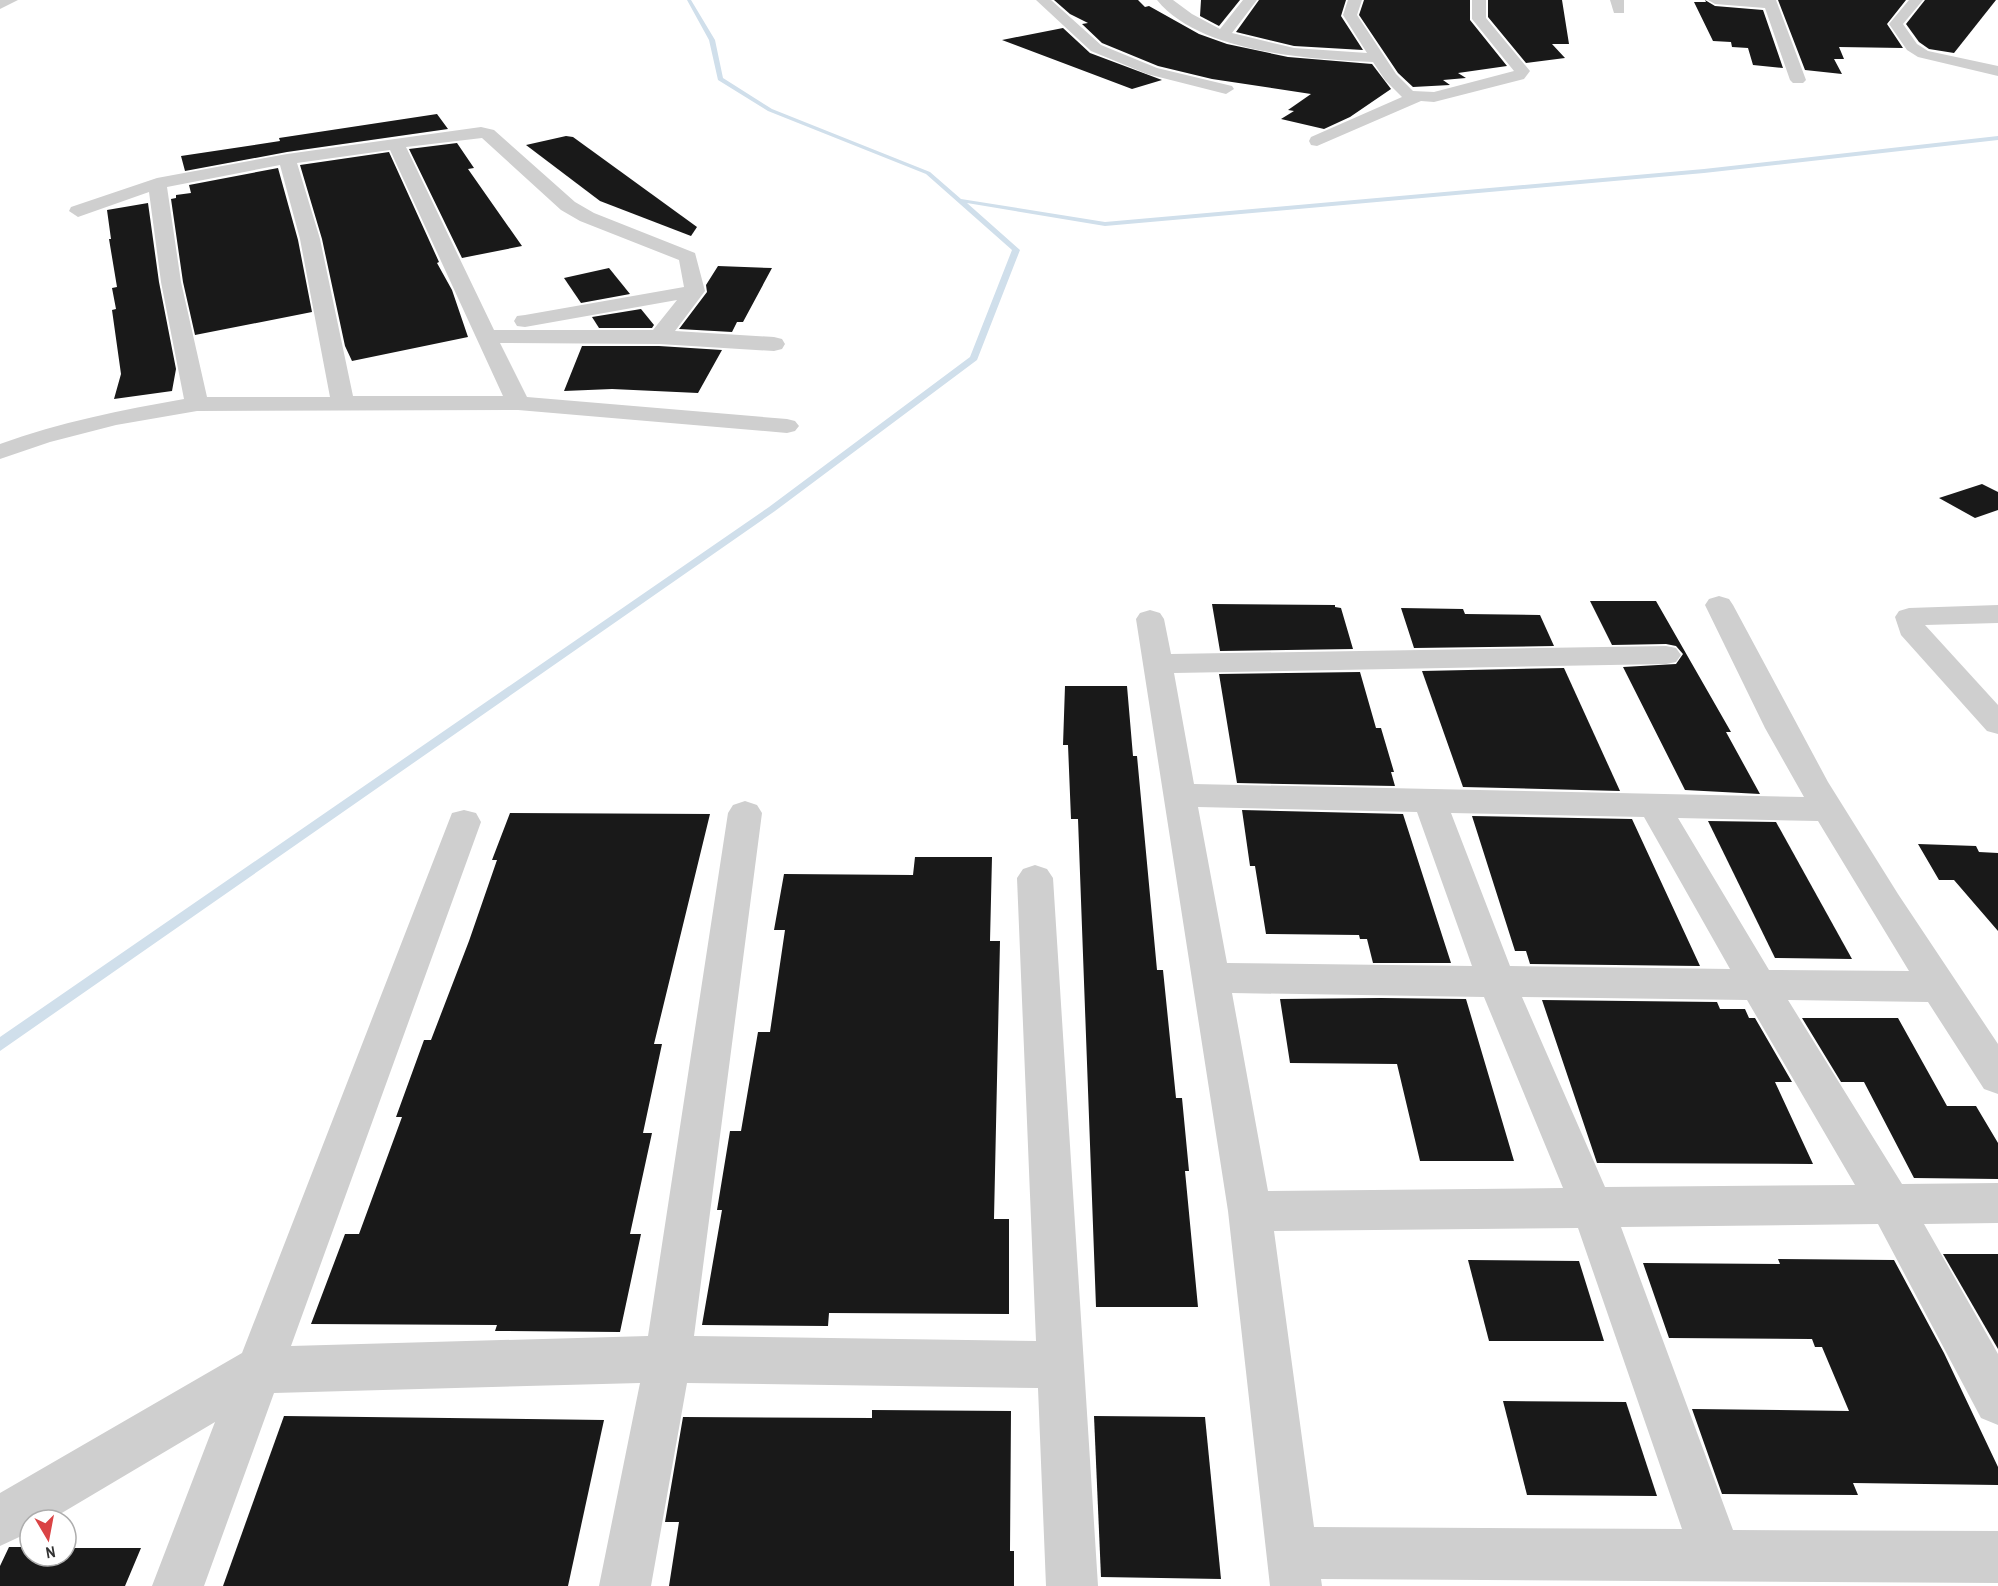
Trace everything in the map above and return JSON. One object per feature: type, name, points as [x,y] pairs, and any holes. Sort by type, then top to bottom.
[{"type":"street","points":[[0,5],[11,0]]},
{"type":"street","points":[[1043,0],[1096,48],[1152,71],[1226,89]]},
{"type":"street","points":[[1164,0],[1185,17],[1224,34],[1294,53],[1378,58]]},
{"type":"street","points":[[1224,34],[1250,0]]},
{"type":"street","points":[[1355,0],[1350,15],[1390,77],[1409,96],[1418,97],[1434,97],[1519,76],[1522,71],[1479,19],[1479,0]]},
{"type":"street","points":[[1715,0],[1770,2],[1798,80]]},
{"type":"street","points":[[1916,0],[1896,24],[1911,47],[1941,60],[1998,71]]},
{"type":"street","points":[[1317,141],[1390,107],[1418,97]]},
{"type":"street","points":[[78,211],[157,183],[287,159],[471,132],[488,134],[568,206],[587,217],[688,257],[695,291],[659,337]]},
{"type":"street","points":[[396,144],[518,403]]},
{"type":"street","points":[[287,159],[310,240],[342,402]]},
{"type":"street","points":[[157,183],[171,282],[197,404]]},
{"type":"street","points":[[486,332],[695,291]]},
{"type":"street","points":[[486,332],[659,337],[774,344]]},
{"type":"street","points":[[0,452],[42,437],[115,418],[197,404],[518,403],[787,426]]},
{"type":"street","points":[[1719,605],[1746,663],[1825,809],[1998,1077]]},
{"type":"street","points":[[1998,614],[1909,617],[1911,629],[1998,724]]},
{"type":"street","points":[[1150,619],[1250,1211],[1293,1569],[1717,1555],[1998,1557]]},
{"type":"street","points":[[1158,664],[1666,655]]},
{"type":"street","points":[[1180,795],[1825,809]]},
{"type":"street","points":[[1430,801],[1497,982],[1593,1209],[1717,1555]]},
{"type":"street","points":[[1654,806],[1758,985],[1890,1204],[1998,1401]]},
{"type":"street","points":[[625,1586],[668,1359],[745,813]]},
{"type":"street","points":[[178,1586],[464,822]]},
{"type":"street","points":[[1035,878],[1072,1586]]},
{"type":"street","points":[[1212,978],[1939,987]]},
{"type":"street","points":[[1250,1211],[1998,1203]]},
{"type":"street","points":[[0,1521],[258,1370],[668,1359],[1060,1365]]},
{"type":"building","points":[[1054,0],[1138,0],[1145,7],[1149,6],[1199,34],[1227,44],[1288,57],[1372,64],[1391,89],[1350,117],[1324,129],[1281,119],[1294,111],[1288,110],[1311,94],[1212,79],[1158,66],[1102,43],[1082,24],[1088,23],[1070,14]]},
{"type":"building","points":[[1201,0],[1240,0],[1219,26],[1200,16]]},
{"type":"building","points":[[1259,0],[1346,0],[1341,16],[1363,50],[1294,46],[1236,32]]},
{"type":"building","points":[[1364,0],[1470,0],[1470,20],[1507,66],[1458,73],[1466,78],[1443,80],[1450,85],[1413,87],[1398,73],[1359,15]]},
{"type":"building","points":[[1488,0],[1562,0],[1569,44],[1552,44],[1565,58],[1526,63],[1488,17]]},
{"type":"building","points":[[1705,0],[1715,6],[1763,10],[1783,68],[1753,65],[1748,48],[1732,47],[1731,42],[1713,41],[1694,2],[1706,2]]},
{"type":"building","points":[[1778,0],[1906,0],[1887,24],[1903,48],[1839,47],[1844,59],[1834,59],[1842,74],[1805,70]]},
{"type":"building","points":[[1925,0],[1996,0],[1954,53],[1929,49],[1919,42],[1906,24]]},
{"type":"building","points":[[1063,28],[1090,53],[1162,80],[1132,89],[1002,40]]},
{"type":"building","points":[[437,114],[448,129],[287,152],[185,171],[181,156],[280,141],[279,138]]},
{"type":"building","points":[[566,136],[573,137],[697,227],[691,236],[600,201],[526,145]]},
{"type":"building","points":[[457,143],[474,168],[468,169],[522,246],[462,258],[409,149]]},
{"type":"building","points":[[389,152],[439,262],[437,263],[452,290],[468,337],[352,361],[345,346],[322,239],[300,165]]},
{"type":"building","points":[[278,168],[298,240],[312,312],[195,335],[183,282],[171,199],[176,198],[176,195],[191,193],[189,185]]},
{"type":"building","points":[[148,203],[159,282],[176,369],[172,391],[114,399],[121,374],[112,310],[116,309],[112,288],[117,287],[107,210]]},
{"type":"building","points":[[718,266],[772,268],[743,322],[737,322],[732,332],[679,329],[707,292],[706,285]]},
{"type":"building","points":[[609,268],[630,294],[581,303],[564,278]]},
{"type":"building","points":[[641,309],[654,325],[652,328],[599,328],[592,317]]},
{"type":"building","points":[[582,346],[659,346],[722,350],[698,393],[612,389],[564,391]]},
{"type":"building","points":[[1982,484],[1998,492],[1998,510],[1975,518],[1939,498]]},
{"type":"building","points":[[1590,601],[1656,601],[1731,732],[1726,732],[1760,794],[1685,790],[1623,667],[1676,664],[1683,654],[1676,646],[1666,644],[1612,645]]},
{"type":"building","points":[[1212,604],[1335,605],[1341,608],[1353,649],[1220,651]]},
{"type":"building","points":[[1401,608],[1463,609],[1465,614],[1540,615],[1554,646],[1414,648]]},
{"type":"building","points":[[1564,668],[1620,791],[1463,787],[1422,671]]},
{"type":"building","points":[[1360,672],[1376,728],[1381,728],[1394,772],[1391,772],[1395,786],[1237,783],[1219,674]]},
{"type":"building","points":[[1065,686],[1127,686],[1133,756],[1137,756],[1157,970],[1163,970],[1176,1098],[1182,1098],[1189,1171],[1185,1171],[1198,1307],[1096,1307],[1078,819],[1071,819],[1068,745],[1063,745]]},
{"type":"building","points":[[1242,810],[1403,814],[1451,963],[1373,963],[1367,939],[1360,939],[1359,935],[1266,934],[1255,866],[1250,866]]},
{"type":"building","points":[[510,813],[710,814],[654,1044],[662,1044],[643,1133],[652,1133],[630,1234],[641,1234],[620,1332],[495,1331],[497,1325],[311,1324],[345,1234],[359,1234],[402,1117],[396,1117],[424,1040],[431,1040],[469,941],[497,860],[492,860]]},
{"type":"building","points":[[1472,816],[1632,819],[1700,966],[1530,964],[1526,951],[1515,951]]},
{"type":"building","points":[[1708,821],[1776,822],[1852,959],[1775,958]]},
{"type":"building","points":[[1918,844],[1976,846],[1979,852],[1998,853],[1998,931],[1954,880],[1939,880]]},
{"type":"building","points":[[915,857],[992,857],[990,941],[1000,941],[994,1219],[1009,1219],[1009,1314],[829,1313],[828,1326],[702,1325],[722,1210],[717,1210],[730,1131],[741,1131],[758,1032],[770,1032],[785,930],[774,930],[784,874],[913,875]]},
{"type":"building","points":[[1280,999],[1466,999],[1514,1161],[1420,1161],[1397,1064],[1290,1063]]},
{"type":"building","points":[[1542,1000],[1717,1002],[1720,1009],[1745,1009],[1749,1018],[1755,1018],[1792,1082],[1775,1082],[1813,1164],[1597,1163]]},
{"type":"building","points":[[1802,1018],[1898,1018],[1947,1106],[1976,1106],[1998,1143],[1998,1179],[1914,1178],[1864,1082],[1841,1082]]},
{"type":"building","points":[[1943,1254],[1998,1254],[1998,1349]]},
{"type":"building","points":[[1778,1259],[1894,1260],[1944,1353],[1998,1467],[1998,1485],[1853,1483],[1858,1495],[1722,1494],[1692,1409],[1849,1411],[1822,1347],[1815,1347],[1812,1339],[1669,1338],[1643,1263],[1780,1264]]},
{"type":"building","points":[[1468,1260],[1579,1261],[1604,1341],[1489,1341]]},
{"type":"building","points":[[1503,1401],[1626,1402],[1657,1496],[1527,1495]]},
{"type":"building","points":[[872,1410],[1011,1411],[1010,1551],[1014,1551],[1014,1586],[669,1586],[679,1522],[665,1522],[683,1417],[872,1418]]},
{"type":"building","points":[[284,1416],[604,1420],[568,1586],[223,1586]]},
{"type":"building","points":[[1094,1416],[1205,1417],[1221,1579],[1101,1577]]},
{"type":"building","points":[[9,1547],[18,1547],[18,1568],[78,1568],[78,1548],[141,1548],[125,1586],[0,1586],[0,1566]]},
{"type":"waterway","points":[[689,0],[712,40],[720,79],[770,110],[928,173],[959,200]]},
{"type":"waterway","points":[[959,200],[1105,224],[1704,171],[1998,138]]},
{"type":"waterway","points":[[0,1045],[772,509],[974,358],[1016,250],[959,200]]}]
